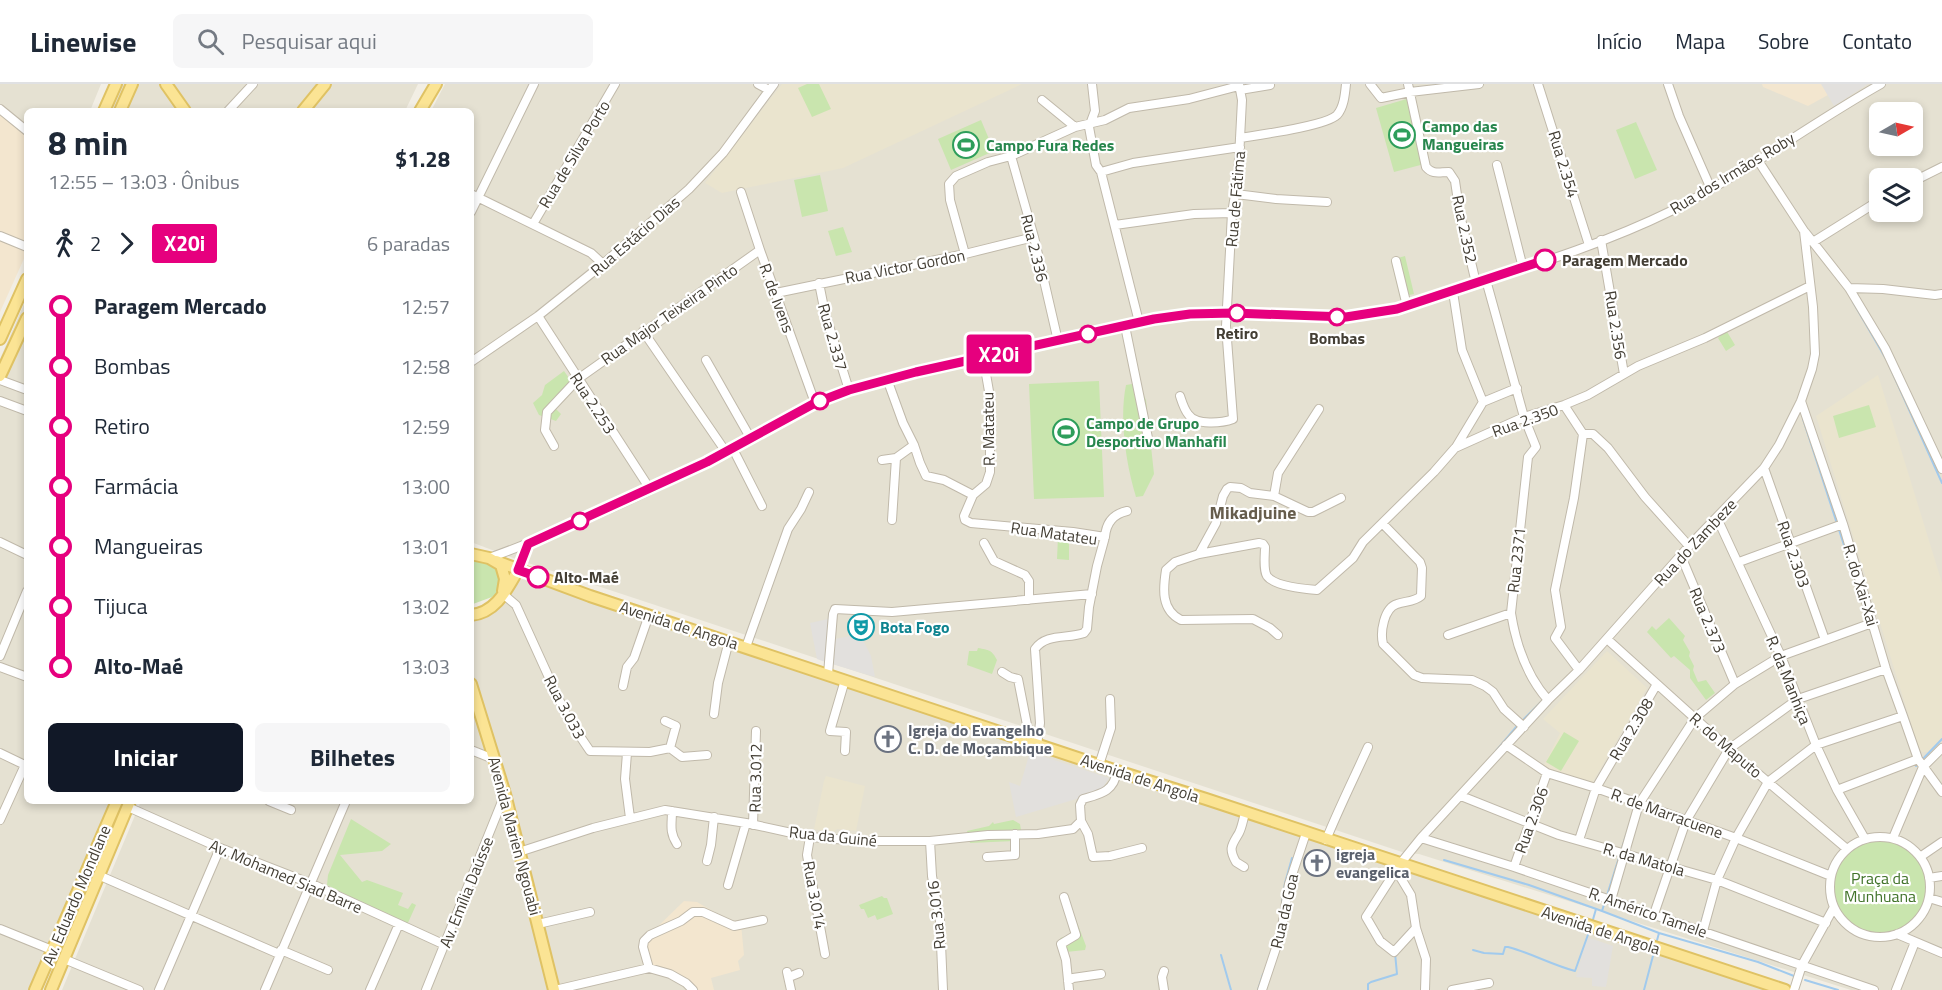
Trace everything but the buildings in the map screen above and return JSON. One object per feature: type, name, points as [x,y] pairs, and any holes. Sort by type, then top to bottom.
[{"type":"main road","points":[[105,108],[116,84]]},
{"type":"main road","points":[[121,108],[132,84]]},
{"type":"main road","points":[[166,84],[183,108]]},
{"type":"main road","points":[[306,108],[326,84]]},
{"type":"main road","points":[[422,108],[436,84]]},
{"type":"main road","points":[[0,339],[24,286]]},
{"type":"main road","points":[[2,380],[24,325]]},
{"type":"main road","name":"Avenida de Angola","points":[[474,555],[1037,745],[1306,833],[1398,867],[1783,990]]},
{"type":"main road","points":[[493,560],[501,565],[504,572],[503,594]]},
{"type":"main road","points":[[474,615],[482,614],[495,606],[518,570]]},
{"type":"main road","name":"Avenida Marien Ngouabi","points":[[474,693],[496,760],[554,990]]},
{"type":"main road","name":"Av. Eduardo Mondlane","points":[[36,990],[112,804]]},
{"type":"main road","name":"Av. Eduardo Mondlane","points":[[51,990],[129,804]]},
{"type":"street","points":[[231,108],[253,84]]},
{"type":"street","points":[[534,84],[475,196],[591,253],[603,264]]},
{"type":"street","points":[[758,84],[771,87]]},
{"type":"street","points":[[1092,84],[1095,111],[1089,127],[1096,165],[1101,172],[1139,322]]},
{"type":"street","points":[[1101,172],[1329,121],[1341,110],[1346,84]]},
{"type":"street","points":[[1370,84],[1381,98],[1386,99],[1409,88],[1479,84]]},
{"type":"street","name":"Rua 2.354","points":[[1538,84],[1588,245]]},
{"type":"street","points":[[1668,84],[1679,116],[1711,189]]},
{"type":"street","name":"Rua dos Irmãos Roby","points":[[818,402],[887,379],[1139,322],[1190,314],[1346,317],[1407,306],[1523,268],[1644,223],[1711,189],[1881,84]]},
{"type":"street","name":"Rua de Silva Porto","points":[[533,224],[612,85]]},
{"type":"street","points":[[965,254],[950,200],[949,184],[963,172],[1011,156],[1075,127],[1105,120],[1129,108],[1188,99],[1239,87],[1270,85]]},
{"type":"street","name":"Rua Estácio Dias","points":[[474,360],[537,316],[603,264],[689,189],[723,153],[771,87]]},
{"type":"street","name":"Rua de Fátima","points":[[1180,396],[1188,414],[1194,419],[1203,422],[1233,419],[1226,326],[1232,213],[1236,194],[1240,142],[1242,100],[1239,87]]},
{"type":"street","name":"Rua 2.352","points":[[1409,88],[1426,167],[1434,173],[1449,172],[1454,178],[1476,283]]},
{"type":"street","points":[[1042,100],[1075,127]]},
{"type":"street","points":[[0,109],[24,129]]},
{"type":"street","name":"Rua 2.336","points":[[1011,156],[1034,237],[1058,341]]},
{"type":"street","name":"Rua do Zambeze","points":[[1416,928],[1394,952],[1383,945],[1366,921],[1367,913],[1421,838],[1548,700],[1579,670],[1689,546],[1764,468],[1779,445],[1801,401],[1815,354],[1814,307],[1804,231],[1757,159]]},
{"type":"street","points":[[1497,165],[1523,268]]},
{"type":"street","points":[[1923,176],[1942,167]]},
{"type":"street","name":"R. de Ivens","points":[[741,192],[760,250],[818,402]]},
{"type":"street","points":[[1236,194],[1276,200],[1327,202]]},
{"type":"street","points":[[1813,242],[1869,207]]},
{"type":"street","points":[[1115,225],[1194,213],[1232,213]]},
{"type":"street","points":[[1804,231],[1849,288],[1885,348],[1942,469]]},
{"type":"street","points":[[0,236],[24,246]]},
{"type":"street","name":"Rua Victor Gordon","points":[[776,293],[965,254],[1034,237]]},
{"type":"street","name":"Rua 2.356","points":[[1601,240],[1624,374]]},
{"type":"street","name":"Rua Major Teixeira Pinto","points":[[554,446],[545,430],[548,412],[578,379],[760,250]]},
{"type":"street","points":[[1396,261],[1407,306]]},
{"type":"street","points":[[1486,280],[1524,417]]},
{"type":"street","name":"Rua 2.337","points":[[819,283],[825,313],[849,390]]},
{"type":"street","name":"Rua 2.350","points":[[1199,554],[1263,544],[1266,576],[1277,583],[1319,590],[1353,558],[1363,543],[1455,448],[1524,417],[1564,405],[1604,387],[1654,358],[1705,338],[1810,286]]},
{"type":"street","points":[[1849,288],[1883,289],[1935,296],[1942,294]]},
{"type":"street","points":[[1453,291],[1462,350],[1483,402]]},
{"type":"street","name":"Rua 2.253","points":[[537,316],[650,489]]},
{"type":"street","points":[[1125,326],[1148,438]]},
{"type":"street","points":[[643,331],[729,451],[762,506]]},
{"type":"street","name":"R. Matateu","points":[[973,495],[986,484],[990,472],[990,397],[983,357]]},
{"type":"street","points":[[706,360],[751,439]]},
{"type":"street","points":[[887,379],[926,476],[944,480],[973,495]]},
{"type":"street","points":[[2,380],[24,389]]},
{"type":"street","points":[[1455,448],[1483,402],[1517,388]]},
{"type":"street","points":[[0,401],[24,410]]},
{"type":"street","name":"R. do Xai-Xai","points":[[1801,401],[1843,524],[1886,669],[1918,759],[1942,792]]},
{"type":"street","points":[[493,560],[729,451],[818,402]]},
{"type":"street","points":[[1564,405],[1583,434],[1574,498],[1555,590],[1561,627],[1554,638],[1579,670]]},
{"type":"street","points":[[1274,496],[1278,473],[1319,409]]},
{"type":"street","name":"Rua 2371","points":[[1524,417],[1536,447],[1528,457],[1511,613],[1514,637],[1520,652],[1539,690],[1548,700]]},
{"type":"street","points":[[1583,434],[1593,434],[1608,448],[1645,497],[1689,546]]},
{"type":"street","points":[[882,460],[896,458],[914,445]]},
{"type":"street","points":[[892,520],[896,458]]},
{"type":"street","name":"Rua 2.303","points":[[1764,468],[1825,640]]},
{"type":"street","points":[[1278,635],[1253,619],[1181,620],[1173,616],[1167,608],[1163,589],[1166,570],[1175,562],[1199,554],[1216,523],[1227,489],[1233,486],[1250,493],[1274,496],[1308,512],[1325,507],[1341,498]]},
{"type":"street","points":[[746,647],[788,529],[809,492]]},
{"type":"street","name":"Rua Matateu","points":[[973,495],[964,516],[965,520],[971,524],[1073,532],[1105,537],[1087,628],[1084,633],[1051,638],[1039,644],[1035,649],[1040,723],[1037,745]]},
{"type":"street","points":[[1105,537],[1105,530],[1112,517],[1127,511]]},
{"type":"street","name":"R. da Manhiça","points":[[1717,518],[1781,656],[1816,745],[1837,790],[1865,839]]},
{"type":"street","points":[[1383,524],[1420,562],[1422,568],[1421,596],[1417,600],[1397,604],[1390,608],[1384,621],[1383,644],[1414,675],[1422,678],[1472,680],[1485,686],[1493,692],[1504,709],[1524,727]]},
{"type":"street","points":[[1739,562],[1843,524]]},
{"type":"street","points":[[0,542],[24,554]]},
{"type":"street","points":[[984,543],[994,561],[1025,575],[1029,581],[1029,600]]},
{"type":"street","points":[[518,570],[528,544]]},
{"type":"street","name":"Rua 2.373","points":[[1681,556],[1735,684]]},
{"type":"street","name":"Rua 3.033","points":[[503,594],[516,605],[567,717],[590,751],[627,753],[670,748]]},
{"type":"street","points":[[828,674],[835,609],[891,612],[1092,594]]},
{"type":"street","points":[[0,656],[24,598]]},
{"type":"street","points":[[1448,635],[1511,613]]},
{"type":"street","points":[[623,686],[627,668],[634,658],[649,615]]},
{"type":"street","points":[[1611,900],[1639,804],[1695,718],[1735,684],[1781,656],[1872,623]]},
{"type":"street","name":"R. do Maputo","points":[[1607,639],[1729,749],[1847,849]]},
{"type":"street","points":[[714,714],[718,683],[729,641]]},
{"type":"street","points":[[0,667],[24,676]]},
{"type":"street","points":[[1654,914],[1686,821],[1729,749],[1798,699],[1886,669]]},
{"type":"street","points":[[1002,672],[1018,679],[1028,730],[1026,741]]},
{"type":"street","points":[[844,751],[846,732],[830,731],[845,680]]},
{"type":"street","name":"Rua 2.308","points":[[1579,840],[1596,788],[1658,684]]},
{"type":"street","points":[[1100,765],[1111,728],[1110,699]]},
{"type":"street","points":[[1703,931],[1717,880],[1736,838],[1768,782],[1816,745],[1903,716]]},
{"type":"street","points":[[664,721],[676,726],[670,748],[682,757],[707,755]]},
{"type":"street","name":"Rua 3.012","points":[[728,885],[750,824],[756,731]]},
{"type":"street","name":"R. de Marracuene","points":[[1506,745],[1547,773],[1736,838],[1831,876]]},
{"type":"street","points":[[1326,840],[1343,796],[1359,770],[1368,747]]},
{"type":"street","points":[[1893,838],[1923,768],[1942,748]]},
{"type":"street","points":[[474,751],[496,760]]},
{"type":"street","points":[[0,753],[24,764]]},
{"type":"street","points":[[627,753],[626,778],[630,818]]},
{"type":"street","points":[[1837,790],[1918,759]]},
{"type":"street","points":[[0,820],[24,769]]},
{"type":"street","points":[[1117,771],[1116,778],[1104,794],[1083,799],[1080,805],[1081,821],[1088,834],[1093,857],[1110,856],[1142,848]]},
{"type":"street","name":"Rua 2.306","points":[[1514,867],[1547,773]]},
{"type":"street","name":"Av. Emília Daússe","points":[[426,990],[505,794]]},
{"type":"street","name":"R. da Matola","points":[[1461,796],[1528,824],[1717,880],[1826,923]]},
{"type":"street","name":"Av. Mohamed Siad Barre","points":[[129,804],[220,848],[312,884],[445,945]]},
{"type":"street","points":[[276,804],[291,810]]},
{"type":"street","points":[[265,990],[345,804]]},
{"type":"street","name":"Rua da Guiné","points":[[519,852],[552,840],[665,810],[714,817],[810,837],[861,842],[930,841],[1059,832],[1073,829],[1081,821]]},
{"type":"street","points":[[672,811],[671,835],[677,844]]},
{"type":"street","points":[[1244,867],[1236,862],[1231,847],[1245,813]]},
{"type":"street","points":[[706,861],[711,845],[714,817]]},
{"type":"street","name":"Rua da Goa","points":[[1262,990],[1281,933],[1289,884],[1306,833]]},
{"type":"street","points":[[987,857],[1015,855],[1015,834]]},
{"type":"street","name":"Rua 3.014","points":[[810,837],[807,855],[825,954]]},
{"type":"street","name":"R. Américo Tamele","points":[[1421,838],[1514,867],[1874,990]]},
{"type":"street","points":[[1893,838],[1905,844],[1920,857],[1929,878],[1929,898],[1925,910],[1918,920],[1897,934],[1883,937],[1869,936],[1855,931],[1842,921],[1833,909],[1831,876],[1840,857],[1847,849],[1865,839],[1893,838]]},
{"type":"street","name":"Rua 3.016","points":[[930,841],[932,876],[939,921],[943,990]]},
{"type":"street","points":[[1920,857],[1942,842]]},
{"type":"street","points":[[159,990],[220,848]]},
{"type":"street","points":[[1398,867],[1411,896],[1416,928],[1426,959],[1425,990]]},
{"type":"street","points":[[98,875],[190,916],[328,970]]},
{"type":"street","points":[[1929,878],[1942,876]]},
{"type":"street","points":[[1064,897],[1076,935],[1061,945],[1066,960],[1068,986]]},
{"type":"street","points":[[1929,898],[1942,902]]},
{"type":"street","points":[[1794,990],[1802,965],[1833,909]]},
{"type":"street","points":[[538,924],[590,912]]},
{"type":"street","points":[[649,968],[643,947],[644,941],[650,935],[681,921],[693,912],[703,912],[734,926],[762,920]]},
{"type":"street","points":[[370,990],[399,924]]},
{"type":"street","points":[[0,929],[52,950]]},
{"type":"street","points":[[1897,934],[1942,953]]},
{"type":"street","points":[[1896,990],[1915,942]]},
{"type":"street","points":[[64,959],[139,990]]},
{"type":"street","points":[[554,990],[649,968],[670,974],[693,990]]},
{"type":"street","points":[[1164,971],[1162,977],[1164,990]]},
{"type":"street","points":[[791,990],[788,975],[799,973]]},
{"type":"street","points":[[1068,986],[1073,978],[1101,974]]},
{"type":"street","points":[[1452,990],[1489,983]]},
{"type":"shaded area","points":[[0,84],[101,84],[91,108],[24,108],[24,128],[0,109]]},
{"type":"shaded area","points":[[121,84],[418,84],[406,108],[110,108]]},
{"type":"shaded area","points":[[445,84],[1942,84],[1942,990],[1851,990],[1419,854],[1405,853],[519,560],[474,543],[474,108],[433,108]]},
{"type":"shaded area","points":[[782,84],[1022,84],[843,168],[722,193],[705,183]]},
{"type":"shaded area","points":[[1762,84],[1833,84],[1837,90],[1808,106],[1763,87]]},
{"type":"shaded area","points":[[1821,84],[1868,84],[1834,106]]},
{"type":"shaded area","points":[[0,109],[24,128],[24,259],[0,312]]},
{"type":"shaded area","points":[[24,304],[24,804],[113,804],[32,990],[0,990],[0,359]]},
{"type":"shaded area","points":[[1878,375],[1942,583],[1942,739],[1929,752],[1922,752],[1919,749],[1816,416]]},
{"type":"shaded area","points":[[531,573],[938,706],[1401,870],[1783,990],[62,990],[140,804],[474,804],[474,611]]},
{"type":"shaded area","points":[[828,619],[830,639],[828,663],[817,659],[810,623]]},
{"type":"shaded area","points":[[860,634],[871,656],[875,677],[832,664],[835,639]]},
{"type":"shaded area","points":[[1607,651],[1647,688],[1591,785],[1542,769],[1560,733],[1543,719]]},
{"type":"shaded area","points":[[1030,752],[1109,778],[1100,792],[1016,817],[1009,782],[1020,786]]},
{"type":"shaded area","points":[[826,776],[865,786],[856,831],[837,829],[833,833],[814,829]]},
{"type":"shaded area","points":[[684,901],[697,902],[741,924],[744,955],[738,961],[740,970],[711,978],[714,990],[699,990],[651,965],[645,939]]},
{"type":"shaded area","points":[[1587,937],[1613,946],[1606,987],[1592,986],[1592,978],[1576,977]]},
{"type":"green space","points":[[807,84],[819,84],[831,109],[812,117],[798,88]]},
{"type":"green space","name":"Campo das Mangueiras","points":[[1410,98],[1428,163],[1394,172],[1376,108]]},
{"type":"green space","name":"Campo Fura Redes","points":[[981,120],[994,151],[951,170],[938,139]]},
{"type":"green space","points":[[1636,122],[1657,170],[1635,179],[1616,130]]},
{"type":"green space","points":[[820,175],[828,211],[802,217],[794,180]]},
{"type":"green space","points":[[843,227],[852,252],[836,256],[828,231]]},
{"type":"green space","points":[[1405,256],[1414,294],[1400,297],[1391,260]]},
{"type":"green space","points":[[1726,330],[1735,345],[1726,351],[1718,338]]},
{"type":"green space","points":[[564,371],[571,381],[551,404],[561,414],[556,421],[539,415],[533,403],[542,395],[545,385]]},
{"type":"green space","name":"Campo de Grupo Desportivo Manhafil","points":[[1099,381],[1104,497],[1034,499],[1029,384]]},
{"type":"green space","points":[[1138,383],[1146,400],[1154,474],[1143,496],[1136,497],[1129,470],[1123,412],[1126,385]]},
{"type":"green space","points":[[1869,405],[1876,427],[1839,438],[1833,416]]},
{"type":"green space","points":[[1058,537],[1069,539],[1069,560],[1057,559]]},
{"type":"green space","points":[[474,560],[493,564],[502,574],[500,591],[492,597],[474,604]]},
{"type":"green space","points":[[1669,618],[1685,636],[1683,640],[1690,652],[1689,656],[1698,682],[1706,680],[1715,693],[1706,700],[1690,678],[1690,670],[1674,656],[1671,658],[1647,632],[1652,626],[1656,630]]},
{"type":"green space","points":[[978,648],[990,651],[997,660],[992,674],[967,665],[969,651],[977,651]]},
{"type":"green space","points":[[1564,732],[1579,741],[1561,771],[1546,762]]},
{"type":"green space","points":[[351,819],[391,844],[382,851],[340,855],[362,882],[367,880],[403,893],[398,905],[408,909],[412,903],[416,905],[407,925],[327,885],[328,875]]},
{"type":"green space","points":[[1013,820],[1020,824],[1022,836],[1015,837],[1014,841],[970,843],[967,831],[989,826],[993,822],[994,824]]},
{"type":"green space","name":"Praça da Munhuana","points":[[1876,839],[1898,844],[1913,855],[1923,870],[1926,887],[1924,904],[1916,919],[1902,930],[1883,935],[1862,933],[1847,923],[1837,910],[1833,893],[1834,876],[1842,860],[1856,847]]},
{"type":"green space","points":[[882,896],[887,898],[893,914],[877,920],[875,915],[868,918],[864,909],[861,909],[859,905]]},
{"type":"green space","points":[[1069,917],[1075,917],[1086,946],[1085,950],[1066,952],[1060,938],[1072,935]]},
{"type":"waterway","points":[[1853,302],[1886,359]]},
{"type":"waterway","points":[[1889,365],[1942,483]]},
{"type":"waterway","points":[[1803,419],[1855,579]]},
{"type":"waterway","points":[[1524,719],[1543,700]]},
{"type":"waterway","points":[[1496,751],[1517,726]]},
{"type":"waterway","points":[[1915,761],[1916,766],[1942,739]]},
{"type":"waterway","points":[[1602,911],[1629,826]]},
{"type":"waterway","points":[[1282,902],[1292,858]]},
{"type":"waterway","points":[[1444,860],[1529,885],[1659,933],[1758,962],[1794,976]]},
{"type":"waterway","points":[[1700,927],[1707,903]]},
{"type":"waterway","points":[[1592,923],[1596,909]]},
{"type":"waterway","points":[[1473,950],[1503,954],[1505,947],[1508,947],[1575,971],[1590,929]]},
{"type":"waterway","points":[[1656,944],[1659,933]]},
{"type":"waterway","points":[[1644,990],[1654,952]]},
{"type":"waterway","points":[[1368,990],[1368,984],[1371,982],[1397,974],[1395,953]]},
{"type":"waterway","points":[[1221,955],[1231,990]]},
{"type":"waterway","points":[[1258,990],[1263,974]]},
{"type":"waterway","points":[[1805,980],[1838,990]]},
{"type":"bus line","name":"X20i","points":[[538,577],[518,570],[528,544],[707,462],[815,403],[849,390],[916,372],[1154,319],[1190,314],[1238,313],[1346,317],[1371,314],[1397,309],[1545,260]]},
{"type":"place","name":"Campo das Mangueiras","points":[[1402,135]]},
{"type":"place","name":"Campo Fura Redes","points":[[966,145]]},
{"type":"place","name":"Paragem Mercado","points":[[1545,260]]},
{"type":"place","name":"Retiro","points":[[1237,313]]},
{"type":"place","name":"Bombas","points":[[1337,317]]},
{"type":"place","name":"Campo de Grupo Desportivo Manhafil","points":[[1066,432]]},
{"type":"place","name":"Alto-Maé","points":[[538,577]]},
{"type":"place","name":"Bota Fogo","points":[[861,627]]},
{"type":"place","name":"Igreja do Evangelho C. D. de Moçambique","points":[[888,739]]},
{"type":"place","name":"igreja evangelica","points":[[1317,863]]},
{"type":"district","name":"Mikadjuine","points":[[1253,512]]}]
